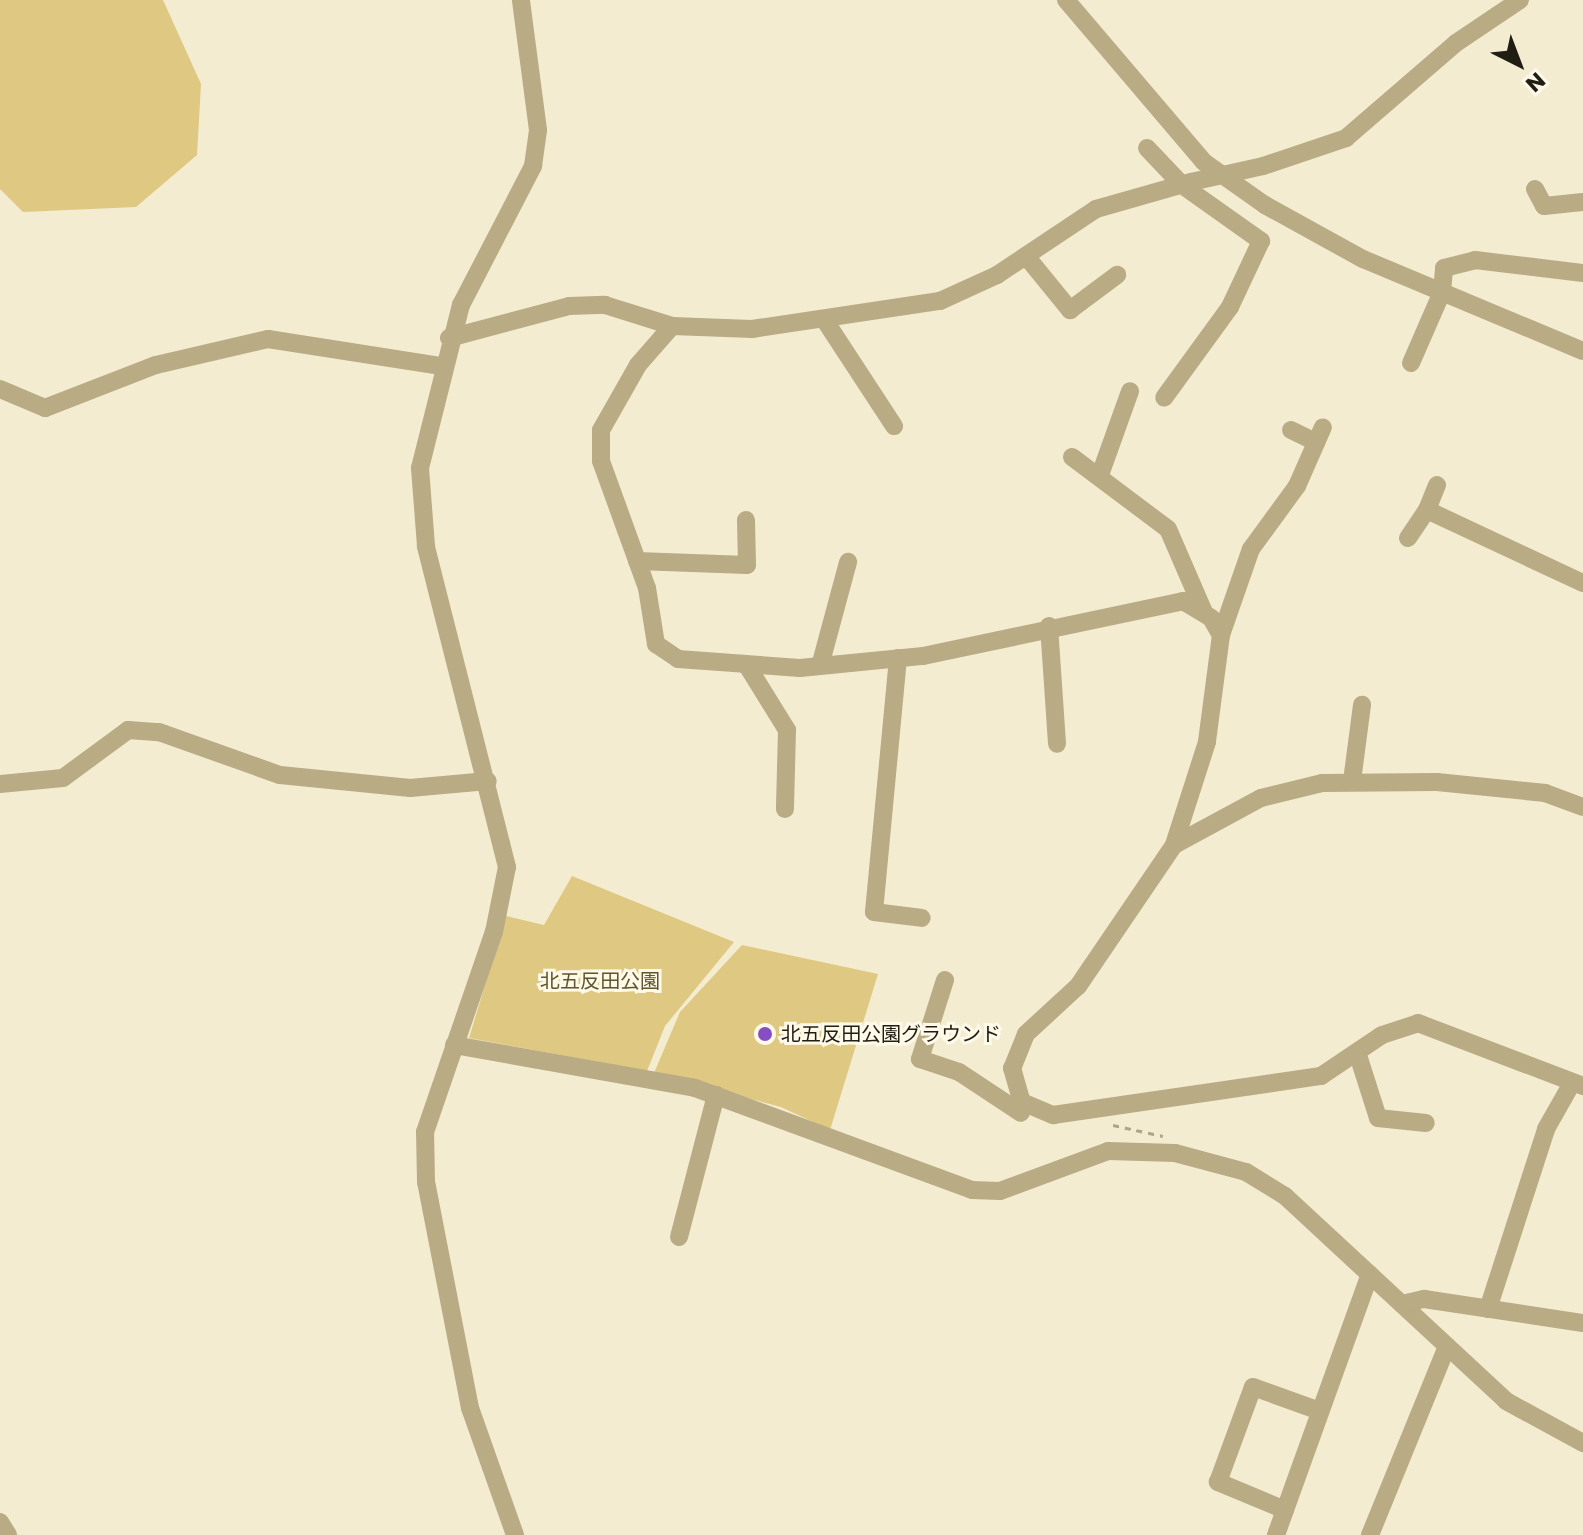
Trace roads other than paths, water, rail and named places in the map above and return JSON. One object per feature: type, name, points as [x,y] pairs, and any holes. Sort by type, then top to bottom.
[{"type":"street","points":[[515,1535],[470,1408],[426,1182],[425,1132],[504,892],[505,843],[421,510],[420,468],[440,366],[449,338],[533,166],[538,130],[521,0]]},
{"type":"street","points":[[1066,0],[1204,162],[1313,233],[1442,292],[1583,351]]},
{"type":"street","points":[[449,338],[569,306],[605,305],[672,326],[752,329],[940,301],[1026,256],[1096,209],[1186,183],[1263,166],[1346,138],[1456,43],[1520,0]]},
{"type":"street","points":[[1147,148],[1186,183],[1261,241],[1230,307],[1164,398]]},
{"type":"street","points":[[1535,189],[1544,206],[1583,202]]},
{"type":"street","points":[[1026,256],[1070,310],[1117,275]]},
{"type":"street","points":[[1411,363],[1442,292],[1444,268],[1475,260],[1583,273]]},
{"type":"street","points":[[824,319],[894,426]]},
{"type":"street","points":[[672,326],[638,365],[601,430],[601,461],[637,561],[656,644],[678,659],[748,667],[820,666],[898,658],[1166,602],[1204,612]]},
{"type":"street","points":[[0,389],[45,408],[156,365],[268,339],[440,366]]},
{"type":"street","points":[[1100,475],[1130,391]]},
{"type":"street","points":[[1291,430],[1319,434],[1297,486],[1251,549],[1221,635],[1207,742],[1174,845],[1078,986],[1026,1034],[1012,1068],[1013,1086],[1022,1102],[1047,1114],[1321,1076],[1357,1052],[1418,1023],[1577,1084],[1546,1129],[1488,1309]]},
{"type":"street","points":[[1072,457],[1168,529],[1204,612],[1221,635]]},
{"type":"street","points":[[1408,538],[1427,510],[1437,485]]},
{"type":"street","points":[[1427,510],[1583,583]]},
{"type":"street","points":[[637,561],[747,565],[746,520]]},
{"type":"street","points":[[820,666],[848,562]]},
{"type":"street","points":[[1049,626],[1057,744]]},
{"type":"street","points":[[898,658],[874,912],[922,918]]},
{"type":"street","points":[[748,667],[787,730],[785,809]]},
{"type":"street","points":[[1352,781],[1362,705]]},
{"type":"street","points":[[0,784],[63,778],[128,730],[159,732],[280,775],[410,788],[488,781]]},
{"type":"street","points":[[1174,845],[1261,798],[1352,781],[1545,793],[1583,807]]},
{"type":"street","points":[[945,980],[920,1059],[959,1072],[1023,1114],[1042,1120],[1047,1114]]},
{"type":"street","points":[[454,1045],[716,1095],[972,1190],[1000,1191],[1108,1151],[1175,1153],[1246,1172],[1285,1196],[1506,1401],[1583,1443]]},
{"type":"street","points":[[1357,1052],[1378,1118],[1426,1123]]},
{"type":"street","points":[[679,1237],[716,1095]]},
{"type":"street","points":[[1276,1535],[1370,1274]]},
{"type":"street","points":[[1402,1304],[1424,1299],[1583,1323]]},
{"type":"street","points":[[1370,1535],[1447,1346]]},
{"type":"street","points":[[1285,1510],[1218,1482],[1253,1387],[1320,1411]]},
{"type":"street","points":[[0,1522],[8,1535]]},
{"type":"place","name":"北五反田公園グラウンド","points":[[765,1034]]},
{"type":"park label","name":"北五反田公園","points":[[600,981]]}]
